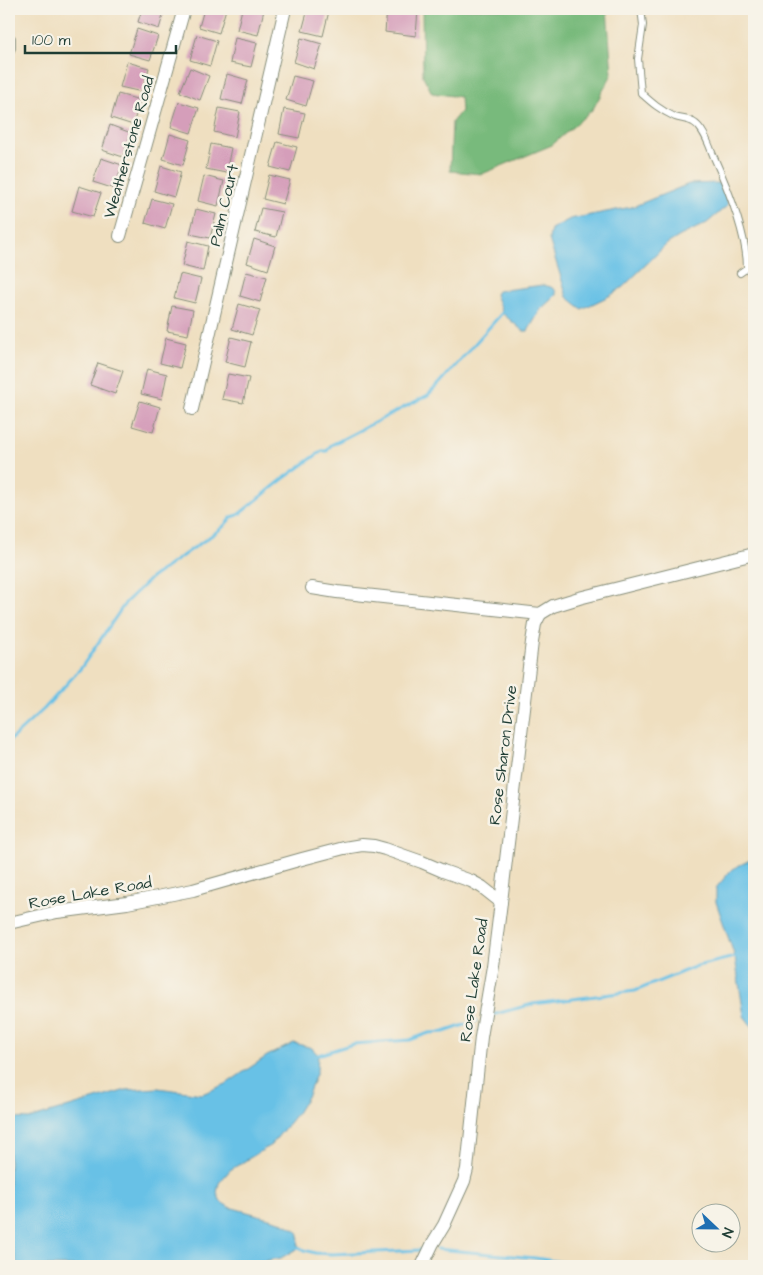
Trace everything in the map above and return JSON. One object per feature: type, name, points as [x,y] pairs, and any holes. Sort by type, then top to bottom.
[{"type":"street","name":"Weatherstone Road","points":[[120,236],[184,9]]},
{"type":"street","name":"Palm Court","points":[[192,409],[285,9]]},
{"type":"street","points":[[312,588],[540,614],[554,606],[580,598],[754,554]]},
{"type":"street","name":"Rose Sharon Drive","points":[[500,902],[532,642],[535,624],[540,614]]},
{"type":"street","name":"Rose Lake Road","points":[[9,923],[58,912],[126,903],[193,890],[302,859],[362,845],[386,849],[471,881],[482,887],[500,902],[493,966],[481,1037],[467,1169],[464,1181],[444,1225],[422,1266]]},
{"type":"lane","points":[[641,9],[643,25],[638,59],[641,93],[657,108],[677,118],[693,122],[699,127],[707,140],[727,186],[741,231],[747,259],[746,268],[740,273]]},
{"type":"lane","points":[[9,36],[12,38],[12,48],[9,54]]},
{"type":"green space","points":[[422,9],[607,9],[612,74],[593,109],[552,145],[482,174],[450,171],[452,122],[461,111],[460,97],[432,93],[423,76]]},
{"type":"water","points":[[719,183],[728,205],[707,223],[667,244],[623,287],[582,309],[567,297],[549,239],[551,229],[570,219],[632,207],[689,184]]},
{"type":"water","points":[[543,285],[551,287],[556,291],[556,295],[541,309],[528,331],[523,331],[502,313],[495,294],[497,291]]},
{"type":"water","points":[[754,858],[754,1029],[744,1016],[735,957],[716,902],[716,888],[732,869]]},
{"type":"water","points":[[294,1043],[312,1048],[318,1055],[317,1071],[308,1095],[297,1113],[271,1145],[230,1170],[219,1183],[217,1193],[221,1202],[229,1207],[280,1221],[296,1230],[299,1234],[298,1248],[281,1258],[259,1262],[250,1266],[18,1266],[9,1238],[9,1118],[29,1119],[126,1090],[158,1088],[202,1094],[226,1084],[267,1056]]},
{"type":"building","points":[[142,9],[165,9],[159,29],[138,22]]},
{"type":"building","points":[[204,9],[226,9],[219,33],[199,27]]},
{"type":"building","points":[[242,9],[264,10],[258,35],[237,30]]},
{"type":"building","points":[[308,9],[329,11],[323,36],[302,31]]},
{"type":"building","points":[[387,9],[418,9],[416,36],[385,32]]},
{"type":"building","points":[[137,29],[158,36],[150,60],[129,54]]},
{"type":"building","points":[[197,35],[217,41],[210,66],[190,60]]},
{"type":"building","points":[[235,38],[257,43],[251,67],[230,63]]},
{"type":"building","points":[[301,38],[322,44],[314,69],[294,62]]},
{"type":"building","points":[[127,62],[149,68],[142,92],[120,87]]},
{"type":"building","points":[[190,68],[209,76],[200,100],[180,92]]},
{"type":"building","points":[[227,74],[248,80],[242,104],[221,99]]},
{"type":"building","points":[[293,76],[313,81],[306,106],[286,100]]},
{"type":"building","points":[[118,94],[140,100],[133,125],[111,118]]},
{"type":"building","points":[[179,102],[199,108],[191,133],[171,127]]},
{"type":"building","points":[[219,108],[240,112],[235,137],[214,132]]},
{"type":"building","points":[[284,109],[305,113],[299,138],[279,134]]},
{"type":"building","points":[[110,125],[131,133],[123,157],[102,150]]},
{"type":"building","points":[[170,134],[190,140],[183,165],[163,159]]},
{"type":"building","points":[[277,142],[297,147],[290,172],[270,167]]},
{"type":"building","points":[[211,144],[231,148],[226,173],[206,169]]},
{"type":"building","points":[[101,158],[122,165],[115,189],[93,182]]},
{"type":"building","points":[[161,166],[181,172],[174,197],[154,191]]},
{"type":"building","points":[[269,175],[290,180],[283,204],[263,199]]},
{"type":"building","points":[[204,176],[224,181],[218,206],[198,201]]},
{"type":"building","points":[[79,186],[101,193],[93,217],[72,211]]},
{"type":"building","points":[[152,199],[172,204],[165,229],[145,223]]},
{"type":"building","points":[[261,208],[282,212],[276,237],[255,232]]},
{"type":"building","points":[[196,209],[216,214],[210,238],[190,234]]},
{"type":"building","points":[[254,239],[275,246],[268,270],[247,263]]},
{"type":"building","points":[[188,241],[208,246],[203,271],[182,266]]},
{"type":"building","points":[[246,272],[267,277],[260,302],[240,296]]},
{"type":"building","points":[[180,274],[201,279],[195,303],[174,298]]},
{"type":"building","points":[[239,304],[260,310],[252,335],[232,329]]},
{"type":"building","points":[[172,306],[193,310],[188,335],[167,331]]},
{"type":"building","points":[[231,337],[251,342],[245,367],[225,362]]},
{"type":"building","points":[[166,338],[186,343],[180,368],[160,363]]},
{"type":"building","points":[[98,363],[123,371],[115,394],[90,385]]},
{"type":"building","points":[[147,369],[167,374],[162,399],[141,394]]},
{"type":"building","points":[[228,374],[249,378],[243,403],[222,399]]},
{"type":"building","points":[[140,401],[160,407],[153,432],[132,426]]},
{"type":"waterway","points":[[9,741],[44,709],[81,668],[126,602],[151,578],[222,528],[232,517],[238,515],[283,479],[322,451],[327,451],[331,445],[428,395],[502,313]]},
{"type":"waterway","points":[[492,1015],[533,1004],[635,991],[697,966],[735,957]]},
{"type":"waterway","points":[[318,1055],[353,1044],[410,1040],[429,1033],[444,1032],[476,1021]]},
{"type":"waterway","points":[[298,1248],[315,1253],[332,1254],[421,1250]]},
{"type":"waterway","points":[[437,1249],[535,1258],[587,1266]]}]
